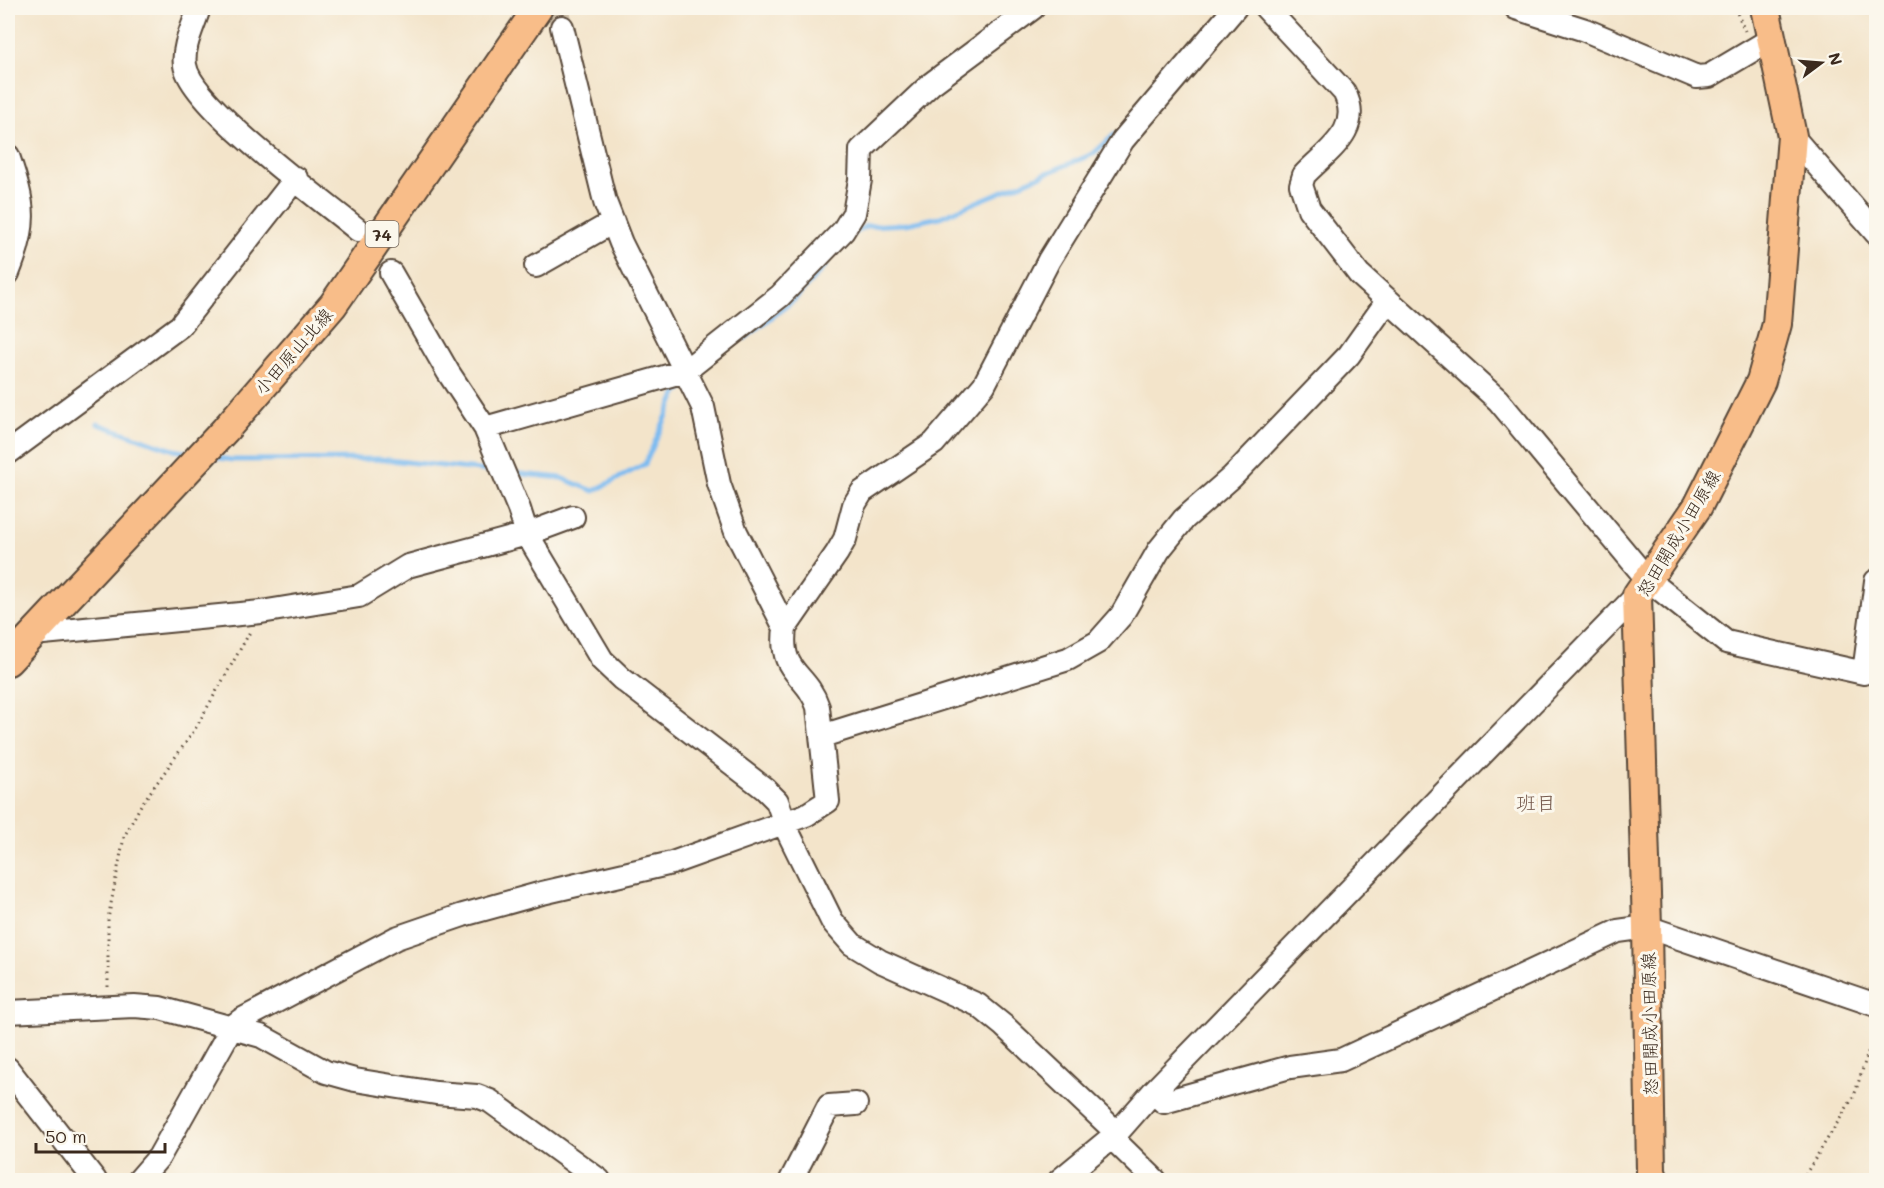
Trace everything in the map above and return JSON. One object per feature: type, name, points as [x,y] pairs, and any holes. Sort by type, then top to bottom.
[{"type":"main road","name":"小田原山北線","points":[[8,661],[201,456],[333,305],[538,8]]},
{"type":"main road","name":"怒田開成小田原線","points":[[1648,1178],[1642,587],[1698,506],[1761,381],[1777,324],[1792,136],[1763,44],[1765,8]]},
{"type":"street","points":[[199,8],[186,48],[184,64],[191,84],[215,112],[358,230]]},
{"type":"street","points":[[485,428],[685,371],[780,296],[843,231],[854,213],[860,180],[861,150],[931,84],[1032,8]]},
{"type":"street","points":[[139,1180],[159,1156],[232,1027],[396,938],[463,915],[530,896],[672,863],[806,815],[828,801],[822,736],[814,693],[786,662],[783,641],[785,628],[845,539],[854,504],[862,492],[934,443],[984,385],[1010,340],[1049,260],[1123,140],[1235,8]]},
{"type":"street","points":[[1266,8],[1344,92],[1349,102],[1352,117],[1348,129],[1304,175],[1301,185],[1304,197],[1321,227],[1359,274],[1498,400],[1642,587],[1726,642],[1864,673],[1876,581]]},
{"type":"street","points":[[1516,8],[1585,30],[1697,77],[1709,76],[1763,44]]},
{"type":"street","points":[[562,27],[605,202],[704,407],[719,484],[736,532],[785,628]]},
{"type":"street","points":[[1792,136],[1876,233]]},
{"type":"street","points":[[8,156],[18,187],[24,217],[20,244],[8,273]]},
{"type":"street","points":[[8,453],[180,326],[296,178]]},
{"type":"street","points":[[536,266],[613,222]]},
{"type":"street","points":[[391,273],[448,372],[485,428],[519,508],[527,534],[602,660],[622,679],[765,789],[777,801],[785,823],[832,921],[852,944],[880,961],[978,1005],[1004,1026],[1115,1135],[1155,1180]]},
{"type":"street","points":[[822,736],[1068,659],[1098,642],[1122,616],[1159,550],[1184,519],[1232,477],[1334,372],[1349,355],[1388,300]]},
{"type":"street","points":[[33,634],[261,612],[359,596],[408,566],[527,534],[573,517]]},
{"type":"street","points":[[1060,1180],[1115,1135],[1153,1092],[1642,587]]},
{"type":"street","points":[[1153,1092],[1164,1102],[1290,1067],[1341,1060],[1618,931],[1647,927],[1876,1005]]},
{"type":"street","points":[[8,1012],[134,1005],[160,1008],[261,1036],[326,1072],[355,1080],[436,1093],[477,1096],[490,1101],[599,1180]]},
{"type":"street","points":[[8,1070],[95,1180]]},
{"type":"street","points":[[791,1180],[829,1106],[856,1104]]},
{"type":"path","points":[[1735,8],[1763,44]]},
{"type":"path","points":[[110,1007],[108,919],[124,837],[141,805],[194,730],[261,612]]},
{"type":"path","points":[[1802,1180],[1854,1096],[1876,1028]]},
{"type":"waterway","points":[[853,234],[866,226],[906,224],[940,217],[1093,154],[1114,135]]},
{"type":"waterway","points":[[745,338],[794,300],[825,266]]},
{"type":"waterway","points":[[512,473],[561,478],[594,491],[645,464],[677,393],[687,385]]},
{"type":"waterway","points":[[98,424],[174,450],[192,453]]},
{"type":"waterway","points":[[213,457],[232,460],[380,459],[497,472]]},
{"type":"tunnel","points":[[557,8],[562,27]]},
{"type":"district","name":"班目","points":[[1536,802]]}]
